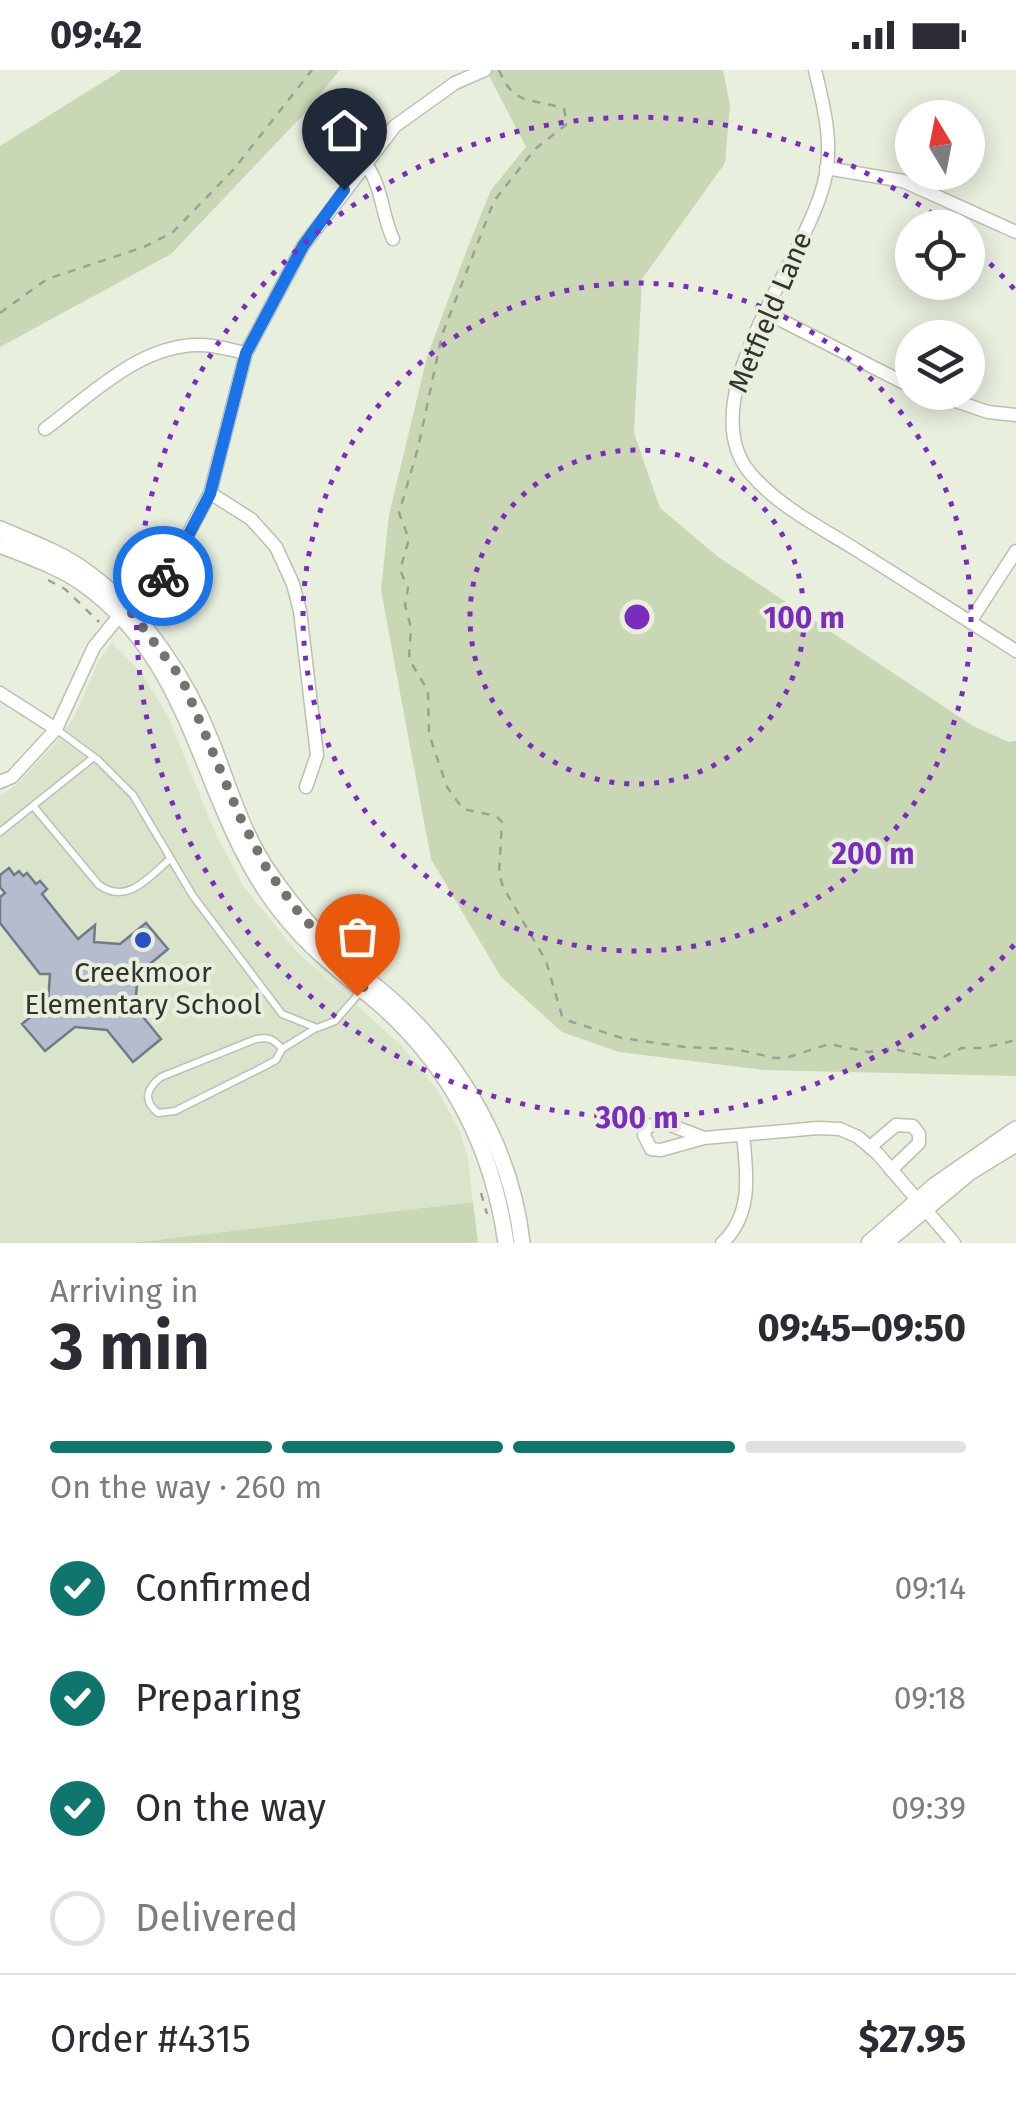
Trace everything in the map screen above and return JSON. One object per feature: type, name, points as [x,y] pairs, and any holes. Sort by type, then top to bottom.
[{"type":"street","points":[[0,782],[12,776],[56,730],[94,647],[123,612],[170,570],[210,494],[246,353],[303,246],[396,126],[454,83],[485,70]]},
{"type":"street","name":"Metfield Lane","points":[[815,70],[826,113],[824,184],[743,365],[731,420],[739,456],[780,502],[1016,651]]},
{"type":"street","points":[[365,163],[379,188],[385,221],[394,239]]},
{"type":"street","points":[[826,168],[904,181],[1016,232]]},
{"type":"street","points":[[767,313],[895,378]]},
{"type":"street","points":[[45,428],[142,358],[201,345],[246,353]]},
{"type":"street","points":[[982,410],[1016,415]]},
{"type":"street","points":[[210,494],[251,520],[276,547],[293,584],[300,611],[317,755],[306,788]]},
{"type":"street","points":[[0,529],[59,554],[89,573],[123,612],[172,686],[240,847],[269,895],[304,942],[365,985],[394,1000],[434,1046],[481,1111],[503,1161],[522,1243]]},
{"type":"street","points":[[0,544],[82,582],[123,612]]},
{"type":"street","points":[[970,622],[1016,551]]},
{"type":"street","points":[[0,693],[56,730]]},
{"type":"street","points":[[365,985],[440,1068],[477,1131],[500,1197],[506,1243]]},
{"type":"street","points":[[870,1147],[896,1125],[913,1126],[919,1142],[891,1170]]},
{"type":"street","points":[[704,1138],[840,1129],[870,1147],[954,1243]]},
{"type":"street","points":[[885,1243],[964,1163],[1016,1129]]},
{"type":"street","points":[[722,1243],[743,1211],[747,1184],[744,1135]]},
{"type":"street","points":[[869,1243],[1016,1144]]},
{"type":"lane","points":[[56,730],[94,757],[134,795],[193,896],[282,1014],[317,1028]]},
{"type":"lane","points":[[0,832],[94,757]]},
{"type":"lane","points":[[34,807],[110,893],[121,894],[136,888],[170,859]]},
{"type":"lane","points":[[282,1048],[274,1040],[256,1039],[161,1077],[149,1086],[150,1106],[158,1113],[175,1111],[276,1060],[282,1048],[335,1021],[365,985]]},
{"type":"path","points":[[0,312],[47,279],[144,247],[172,232],[234,169],[312,70]]},
{"type":"path","points":[[499,70],[509,90],[522,99],[564,109],[567,124],[528,158],[494,201],[442,335],[418,448],[399,513],[409,539],[400,570],[408,588],[405,605],[411,628],[410,659],[428,691],[426,722],[447,786],[464,809],[496,816],[502,822],[503,886],[546,961],[562,1016],[622,1038],[734,1049],[775,1058],[829,1044],[868,1052],[894,1049],[938,1060],[962,1048],[984,1048],[1016,1040]]},
{"type":"shaded area","points":[[122,70],[340,70],[302,116],[171,254],[0,347],[0,146]]},
{"type":"shaded area","points":[[486,70],[723,70],[730,105],[725,163],[642,279],[634,433],[660,508],[717,556],[973,726],[1009,742],[1016,741],[1016,1076],[764,1070],[619,1052],[562,1032],[501,977],[431,859],[381,590],[389,515],[427,357],[491,190],[526,147]]},
{"type":"shaded area","name":"Creekmoor Elementary School","points":[[112,643],[142,674],[168,716],[217,837],[244,887],[295,950],[402,1046],[439,1092],[468,1158],[473,1202],[132,1243],[0,1243],[0,796],[55,744],[75,716],[99,660]]},
{"type":"shaded area","points":[[473,1202],[478,1243],[132,1243]]},
{"type":"building","points":[[9,868],[14,875],[19,871],[23,876],[27,873],[36,884],[40,881],[47,889],[42,894],[78,939],[95,925],[94,942],[120,944],[146,923],[168,949],[138,974],[135,1007],[161,1039],[133,1062],[107,1030],[75,1027],[45,1051],[22,1024],[48,1003],[50,974],[40,974],[0,923],[0,897],[5,893],[0,887],[0,875]]},
{"type":"way so far","points":[[163,576],[128,608],[182,679],[240,817],[268,871],[302,917],[368,980],[357,996]]},
{"type":"place","name":"Creekmoor Elementary School","points":[[143,940]]},
{"type":"route","points":[[163,576],[170,570],[210,494],[246,353],[303,246],[344,190]]}]
